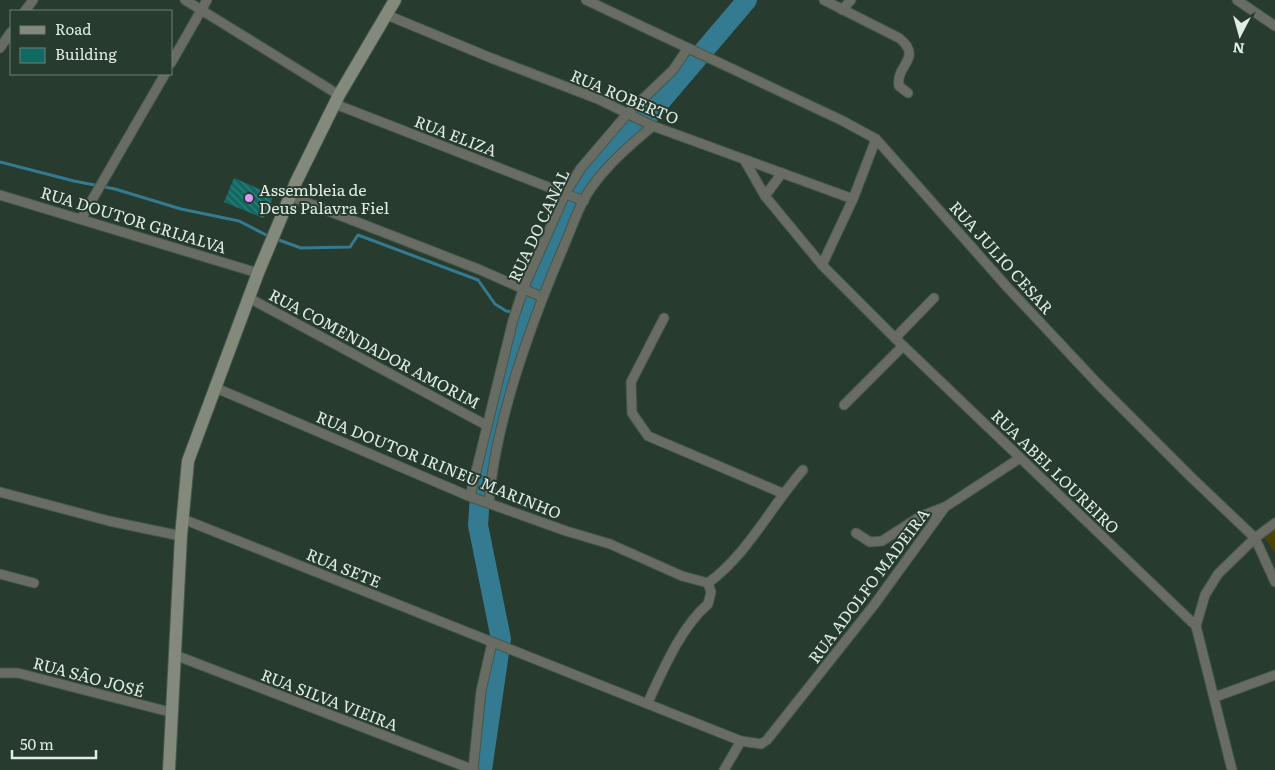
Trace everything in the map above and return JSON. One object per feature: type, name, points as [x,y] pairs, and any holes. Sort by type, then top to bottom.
[{"type":"street","name":"RUA ELIZA","points":[[185,0],[337,100],[582,200]]},
{"type":"street","points":[[172,62],[207,0]]},
{"type":"street","points":[[169,770],[170,712],[181,536],[188,461],[258,273],[290,196],[337,100],[395,0]]},
{"type":"street","name":"RUA JULIO CESAR","points":[[586,0],[843,121],[876,139],[1008,288],[1098,384],[1255,538]]},
{"type":"street","points":[[824,0],[900,38],[907,44],[910,50],[909,58],[898,81],[899,86],[908,93]]},
{"type":"street","points":[[842,10],[851,0]]},
{"type":"street","points":[[1237,0],[1275,26]]},
{"type":"street","name":"RUA ROBERTO","points":[[387,15],[598,99],[651,124],[745,161],[853,199]]},
{"type":"street","points":[[0,48],[10,33]]},
{"type":"street","name":"RUA DO CANAL","points":[[470,496],[513,320],[524,288],[567,193],[581,168],[673,70],[689,49]]},
{"type":"street","points":[[81,219],[105,181],[164,75]]},
{"type":"street","points":[[489,503],[508,406],[541,296],[582,200],[607,168],[651,124]]},
{"type":"street","points":[[822,265],[853,199],[876,139]]},
{"type":"street","name":"RUA ABEL LOUREIRO","points":[[745,161],[765,196],[822,265],[903,346],[1196,626]]},
{"type":"street","points":[[765,196],[782,173]]},
{"type":"street","name":"RUA DOUTOR GRIJALVA","points":[[0,194],[258,273]]},
{"type":"street","points":[[290,196],[541,296]]},
{"type":"street","name":"RUA COMENDADOR AMORIM","points":[[249,298],[486,425]]},
{"type":"street","points":[[895,338],[934,298]]},
{"type":"street","points":[[664,318],[631,382],[632,413],[648,436],[782,493]]},
{"type":"street","points":[[844,405],[903,346]]},
{"type":"street","name":"RUA DOUTOR IRINEU MARINHO","points":[[216,388],[470,496],[566,531],[610,544],[682,576],[708,583]]},
{"type":"street","name":"RUA ADOLFO MADEIRA","points":[[741,741],[761,744],[767,740],[874,605],[945,507],[1020,458]]},
{"type":"street","points":[[724,770],[741,741],[648,702],[677,645],[698,612],[708,604],[710,592],[708,583],[720,575],[742,550],[782,493],[803,470]]},
{"type":"street","points":[[0,492],[109,522],[181,536]]},
{"type":"street","points":[[856,533],[870,542],[882,541],[921,516],[945,507]]},
{"type":"street","name":"RUA SETE","points":[[183,519],[512,652],[648,702]]},
{"type":"street","points":[[1232,770],[1196,626],[1204,596],[1218,574],[1255,538],[1275,523]]},
{"type":"street","points":[[1255,538],[1275,582]]},
{"type":"street","points":[[0,574],[34,583]]},
{"type":"street","points":[[473,770],[481,691],[493,644]]},
{"type":"street","name":"RUA SILVA VIEIRA","points":[[175,655],[473,770]]},
{"type":"street","name":"RUA SÃO JOSÉ","points":[[0,672],[18,673],[170,712]]},
{"type":"street","points":[[1215,697],[1275,675]]},
{"type":"shaded area","points":[[1275,525],[1275,553],[1261,532]]},
{"type":"building","name":"Assembleia de Deus Palavra Fiel","points":[[234,178],[273,195],[269,212],[263,218],[224,202]]},
{"type":"waterway","points":[[482,770],[501,639],[478,525],[481,482],[525,320],[538,281],[583,173],[649,115],[747,0]]},
{"type":"waterway","points":[[0,162],[74,181],[115,189],[181,209],[239,221],[270,237]]},
{"type":"waterway","points":[[276,239],[301,248],[350,247],[358,235],[478,280],[495,304],[506,311],[527,314]]},
{"type":"place","name":"Assembleia de Deus Palavra Fiel","points":[[249,198]]}]
